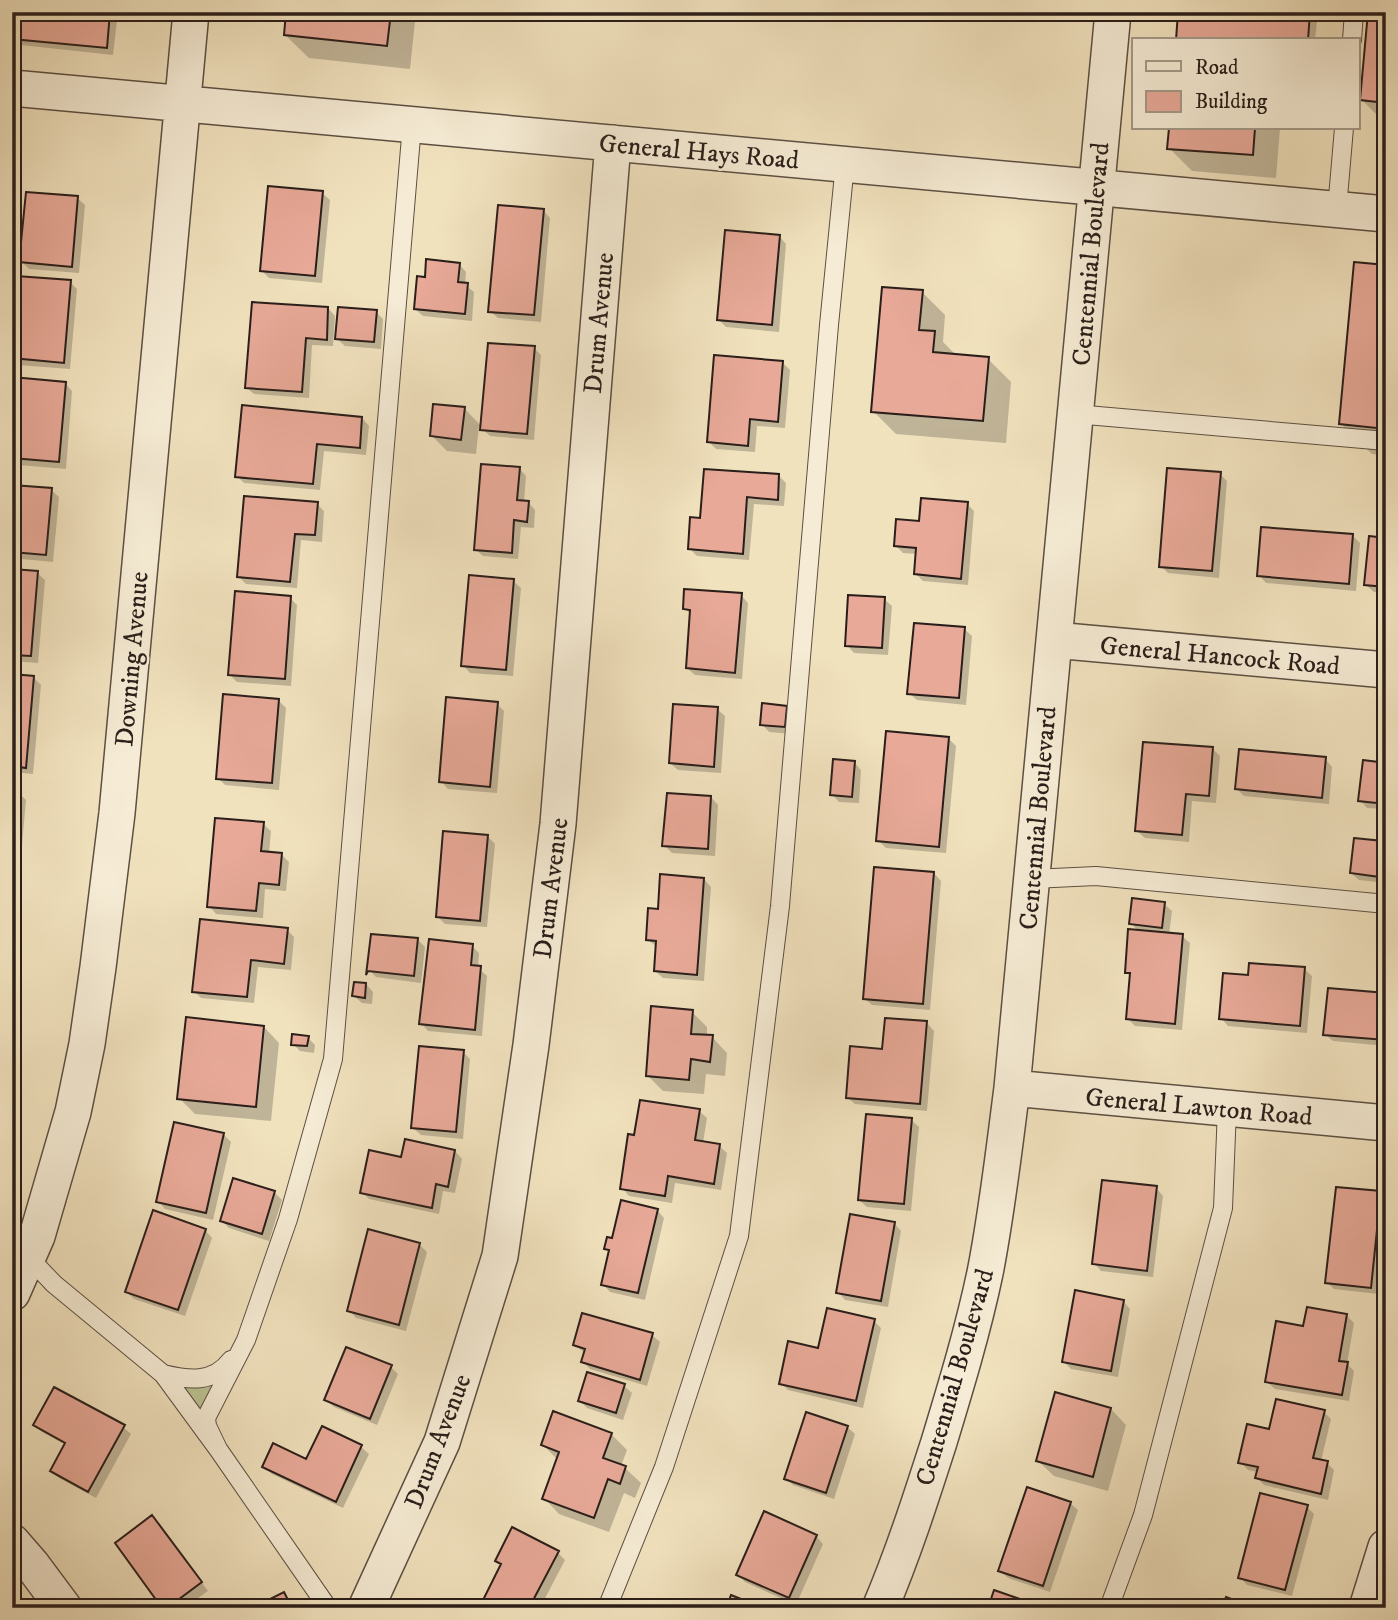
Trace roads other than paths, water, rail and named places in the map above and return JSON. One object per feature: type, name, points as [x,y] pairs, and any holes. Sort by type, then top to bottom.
[{"type":"street","name":"Downing Avenue","points":[[12,1293],[20,1248],[37,1236],[77,1095],[99,967],[117,813],[191,12]]},
{"type":"street","name":"Centennial Boulevard","points":[[880,1608],[915,1515],[968,1348],[993,1227],[1012,1088],[1113,12]]},
{"type":"street","name":"General Hays Road","points":[[12,88],[1386,214]]},
{"type":"street","name":"Drum Avenue","points":[[366,1608],[442,1442],[500,1256],[531,1045],[558,824],[613,143]]},
{"type":"street","name":"General Hancock Road","points":[[1054,640],[1386,670]]},
{"type":"street","name":"General Lawton Road","points":[[1012,1088],[1386,1123]]},
{"type":"street","points":[[12,1542],[64,1608]]},
{"type":"street","points":[[1367,1608],[1386,1548]]},
{"type":"lane","points":[[1352,38],[1354,12]]},
{"type":"lane","points":[[218,1449],[206,1418],[246,1340],[288,1219],[333,1059],[412,125]]},
{"type":"lane","points":[[1337,209],[1344,130]]},
{"type":"lane","points":[[607,1608],[664,1467],[739,1236],[780,906],[845,164]]},
{"type":"lane","points":[[1075,414],[1386,442]]},
{"type":"lane","points":[[1032,879],[1096,876],[1386,904]]},
{"type":"lane","points":[[1109,1608],[1143,1515],[1223,1208],[1227,1108]]},
{"type":"lane","points":[[20,1248],[54,1284],[163,1374],[328,1608]]},
{"type":"lane","points":[[163,1374],[193,1380],[208,1378],[228,1365],[246,1340]]}]
